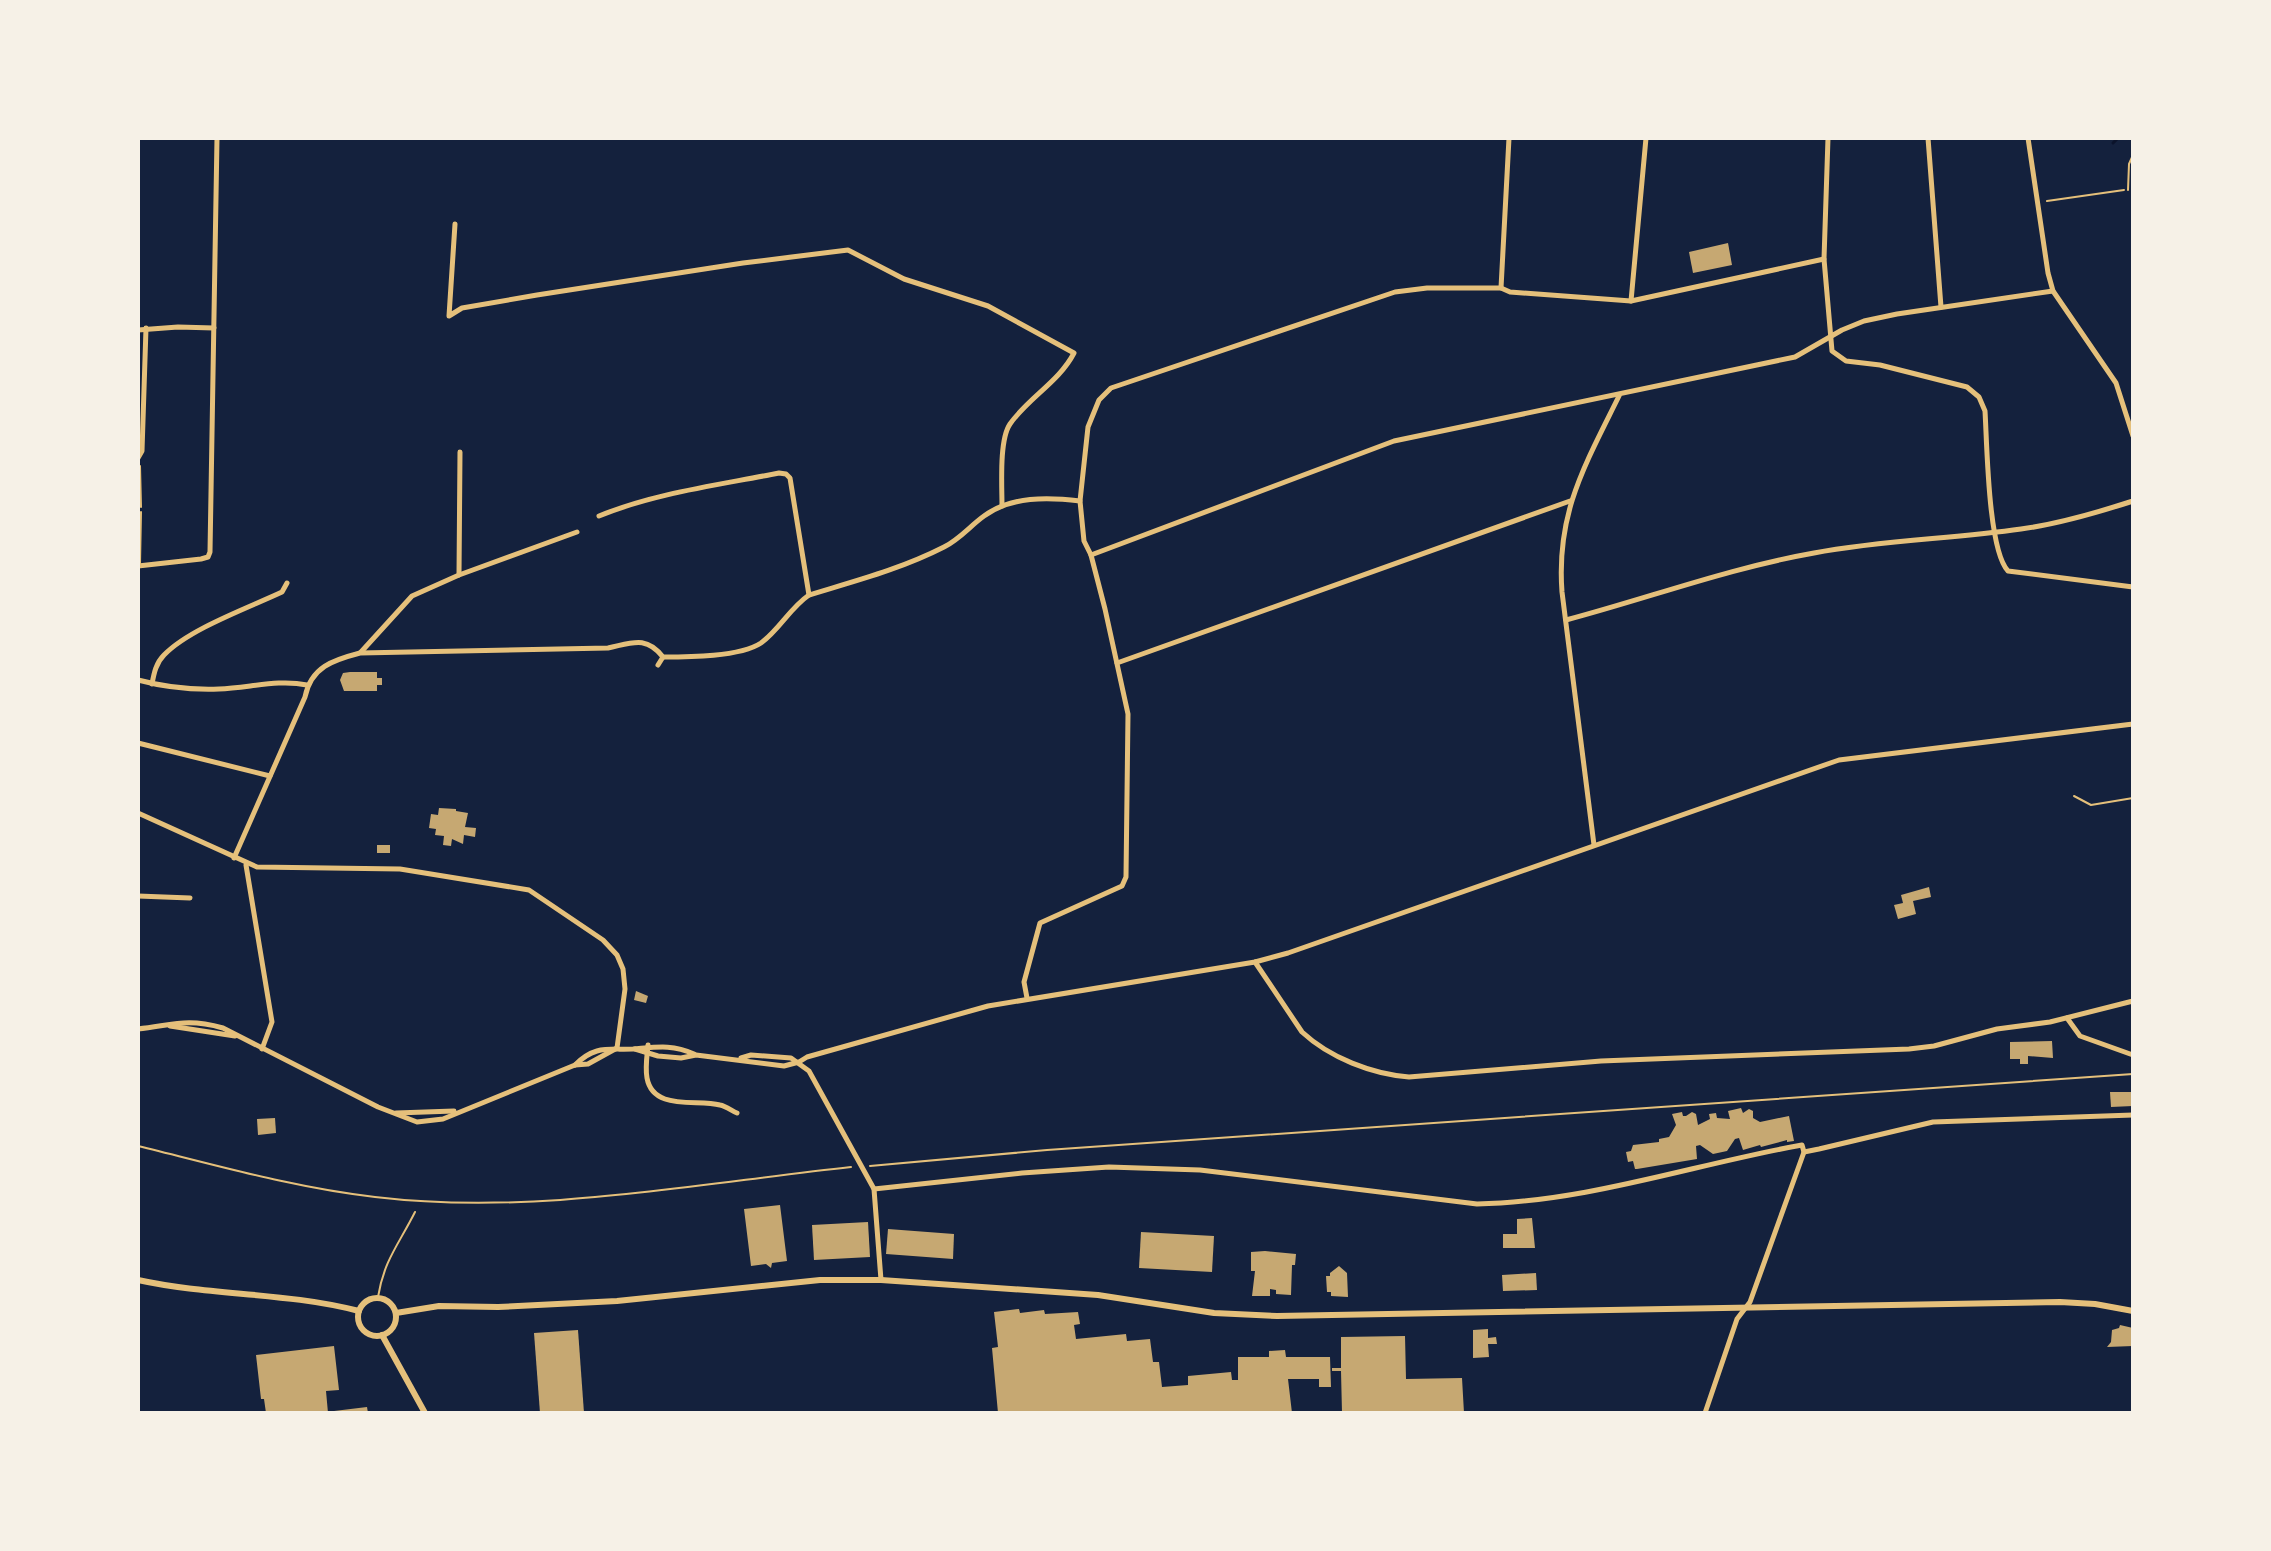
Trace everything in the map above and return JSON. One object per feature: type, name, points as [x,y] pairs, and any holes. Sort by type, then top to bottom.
[{"type":"street","points":[[139,566],[201,559],[208,557],[210,552],[217,138]]},
{"type":"street","points":[[1501,288],[1509,138]]},
{"type":"street","points":[[1631,301],[1646,138]]},
{"type":"street","points":[[1828,138],[1824,259],[1832,351],[1846,361],[1880,365],[1960,384],[1979,397],[1985,411],[1994,533],[2003,565],[2013,573],[2035,573],[2133,587]]},
{"type":"street","points":[[1928,138],[1941,307]]},
{"type":"street","points":[[2028,138],[2053,291],[2116,383],[2133,436]]},
{"type":"street","points":[[455,224],[449,316],[462,308],[537,295],[848,250],[904,279],[988,306],[1074,353],[1067,366],[1008,426],[1002,460],[1002,506]]},
{"type":"street","points":[[1027,999],[1024,982],[1040,923],[1122,886],[1126,877],[1128,714],[1091,555],[1084,541],[1080,501],[1088,427],[1099,400],[1111,388],[1395,292],[1427,288],[1501,288],[1510,292],[1631,301],[1824,259]]},
{"type":"street","points":[[1091,555],[1394,441],[1795,357],[1864,321],[2053,291]]},
{"type":"street","points":[[139,458],[146,389],[146,328]]},
{"type":"street","points":[[138,330],[214,328]]},
{"type":"street","points":[[1594,845],[1566,620],[1561,551],[1570,501],[1619,395]]},
{"type":"street","points":[[459,575],[460,452]]},
{"type":"street","points":[[599,516],[618,508],[703,488],[786,474],[790,478],[809,595]]},
{"type":"street","points":[[663,657],[708,655],[753,647],[763,641],[797,603],[809,595],[895,569],[932,553],[958,539],[979,519],[1002,506],[1040,498],[1080,501]]},
{"type":"street","points":[[1117,663],[1570,501]]},
{"type":"street","points":[[1566,620],[1714,576],[1812,553],[1871,543],[1994,533],[2057,523],[2133,501]]},
{"type":"street","points":[[360,653],[412,596],[459,575],[577,532]]},
{"type":"street","points":[[152,684],[155,668],[163,656],[183,640],[282,592],[287,583]]},
{"type":"street","points":[[234,858],[305,697],[307,685],[332,660],[360,653],[608,648],[644,641],[652,644],[663,657]]},
{"type":"street","points":[[658,665],[663,657]]},
{"type":"street","points":[[138,680],[194,689],[287,681],[307,685]]},
{"type":"street","points":[[617,1048],[681,1058],[696,1055],[784,1066],[953,1016],[1027,999],[1255,962],[1288,953],[1839,760],[2133,724]]},
{"type":"street","points":[[138,743],[270,776]]},
{"type":"street","points":[[138,813],[246,865],[400,869],[529,890],[603,940],[617,955],[623,969],[625,989],[617,1048],[609,1055],[588,1064],[575,1065],[443,1119],[428,1122],[408,1120],[236,1036],[168,1025],[138,1029]]},
{"type":"street","points":[[246,865],[272,1022],[262,1049]]},
{"type":"street","points":[[138,896],[190,898]]},
{"type":"street","points":[[1255,962],[1310,1040],[1384,1075],[1409,1077],[1601,1061],[1909,1049],[1934,1046],[1997,1029],[2067,1018],[2088,1010],[2133,1001]]},
{"type":"street","points":[[2067,1018],[2080,1036],[2133,1055]]},
{"type":"street","points":[[635,1049],[648,1045],[681,1048],[696,1055]]},
{"type":"street","points":[[648,1045],[646,1076],[650,1088],[658,1095],[676,1102],[720,1105],[737,1113]]},
{"type":"street","points":[[799,1062],[809,1071],[874,1189],[881,1280]]},
{"type":"street","points":[[1804,1152],[1941,1121],[2133,1115]]},
{"type":"street","points":[[874,1189],[1109,1167],[1200,1170],[1477,1204],[1508,1203],[1585,1191],[1802,1145],[1804,1152],[1750,1302],[1737,1319],[1705,1413]]},
{"type":"street","points":[[138,1280],[188,1288],[301,1298],[359,1311]]},
{"type":"street","points":[[396,1313],[439,1306],[498,1307],[617,1301],[820,1280],[881,1280],[1098,1295],[1214,1313],[1277,1316],[2060,1302],[2133,1311]]},
{"type":"street","points":[[378,1297],[390,1302],[396,1313],[393,1328],[382,1335],[373,1335],[364,1331],[359,1324],[359,1311],[365,1302],[378,1297]]},
{"type":"street","points":[[382,1335],[425,1413]]},
{"type":"lane","points":[[2128,190],[2129,164],[2133,155]]},
{"type":"lane","points":[[139,566],[141,512]]},
{"type":"lane","points":[[378,1297],[381,1278],[395,1244],[415,1212]]},
{"type":"path","points":[[2038,202],[2128,190]]},
{"type":"path","points":[[139,458],[141,512]]},
{"type":"path","points":[[2074,796],[2091,805],[2133,798]]},
{"type":"path","points":[[138,1146],[299,1184],[374,1197],[483,1203],[635,1193],[861,1166],[1063,1149],[2133,1074]]},
{"type":"building","points":[[1728,243],[1732,265],[1693,273],[1689,252]]},
{"type":"building","points":[[377,672],[377,678],[382,678],[382,685],[377,685],[377,691],[344,691],[340,680],[343,673]]},
{"type":"building","points":[[439,808],[468,813],[465,827],[476,828],[475,837],[464,835],[463,844],[452,839],[451,846],[443,845],[444,836],[435,835],[436,829],[429,828],[431,814],[438,815]]},
{"type":"building","points":[[377,845],[390,845],[390,853],[377,853]]},
{"type":"building","points":[[1929,887],[1931,897],[1913,901],[1916,914],[1898,919],[1894,905],[1903,903],[1901,895]]},
{"type":"building","points":[[636,991],[648,996],[646,1003],[634,1000]]},
{"type":"building","points":[[2052,1041],[2053,1058],[2028,1056],[2028,1064],[2020,1064],[2020,1059],[2010,1059],[2010,1042]]},
{"type":"building","points":[[2110,1092],[2133,1092],[2133,1106],[2111,1107]]},
{"type":"building","points":[[1741,1108],[1743,1113],[1749,1109],[1753,1111],[1753,1118],[1760,1122],[1789,1116],[1794,1141],[1743,1150],[1739,1138],[1727,1151],[1713,1154],[1700,1145],[1696,1146],[1697,1159],[1637,1169],[1633,1161],[1628,1162],[1626,1152],[1631,1151],[1633,1145],[1659,1142],[1659,1139],[1669,1137],[1676,1125],[1672,1114],[1682,1112],[1686,1116],[1692,1112],[1696,1114],[1698,1125],[1710,1119],[1709,1114],[1716,1113],[1717,1118],[1730,1119],[1728,1111]]},
{"type":"building","points":[[275,1118],[276,1133],[258,1135],[257,1119]]},
{"type":"building","points":[[780,1205],[787,1261],[772,1263],[771,1268],[766,1264],[751,1266],[744,1209]]},
{"type":"building","points":[[1532,1218],[1535,1248],[1503,1248],[1503,1234],[1517,1234],[1517,1219]]},
{"type":"building","points":[[868,1222],[870,1257],[814,1260],[812,1225]]},
{"type":"building","points":[[888,1229],[954,1234],[953,1259],[886,1254]]},
{"type":"building","points":[[1141,1232],[1214,1236],[1212,1272],[1139,1268]]},
{"type":"building","points":[[1251,1252],[1296,1254],[1295,1265],[1292,1265],[1291,1295],[1276,1294],[1276,1290],[1270,1289],[1270,1296],[1252,1296],[1255,1271],[1251,1271]]},
{"type":"building","points":[[1339,1266],[1347,1273],[1348,1297],[1331,1296],[1331,1292],[1327,1292],[1326,1276],[1330,1276]]},
{"type":"building","points":[[1536,1273],[1537,1290],[1503,1291],[1502,1275]]},
{"type":"building","points":[[1019,1309],[1020,1313],[1044,1310],[1045,1314],[1078,1312],[1080,1324],[1074,1325],[1076,1339],[1126,1334],[1127,1341],[1150,1339],[1153,1362],[1159,1362],[1162,1387],[1188,1385],[1188,1376],[1231,1372],[1232,1380],[1238,1380],[1238,1357],[1269,1357],[1269,1351],[1285,1350],[1286,1357],[1330,1357],[1331,1387],[1319,1387],[1319,1379],[1288,1379],[1292,1413],[998,1413],[992,1348],[998,1347],[994,1312]]},
{"type":"building","points":[[2120,1325],[2133,1328],[2133,1346],[2107,1347],[2111,1342],[2112,1330]]},
{"type":"building","points":[[1488,1329],[1488,1338],[1496,1337],[1497,1344],[1488,1344],[1489,1357],[1473,1358],[1473,1330]]},
{"type":"building","points":[[578,1330],[584,1413],[540,1413],[534,1333]]},
{"type":"building","points":[[1405,1336],[1406,1379],[1462,1378],[1464,1413],[1342,1413],[1341,1371],[1332,1371],[1332,1368],[1341,1368],[1341,1337]]},
{"type":"building","points":[[334,1346],[339,1390],[326,1391],[328,1413],[266,1413],[264,1399],[261,1399],[256,1355]]},
{"type":"building","points":[[367,1407],[368,1413],[334,1413],[334,1411]]},
{"type":"waterway","points":[[2113,143],[2118,138]]},
{"type":"waterway","points":[[2133,277],[2133,337]]}]
